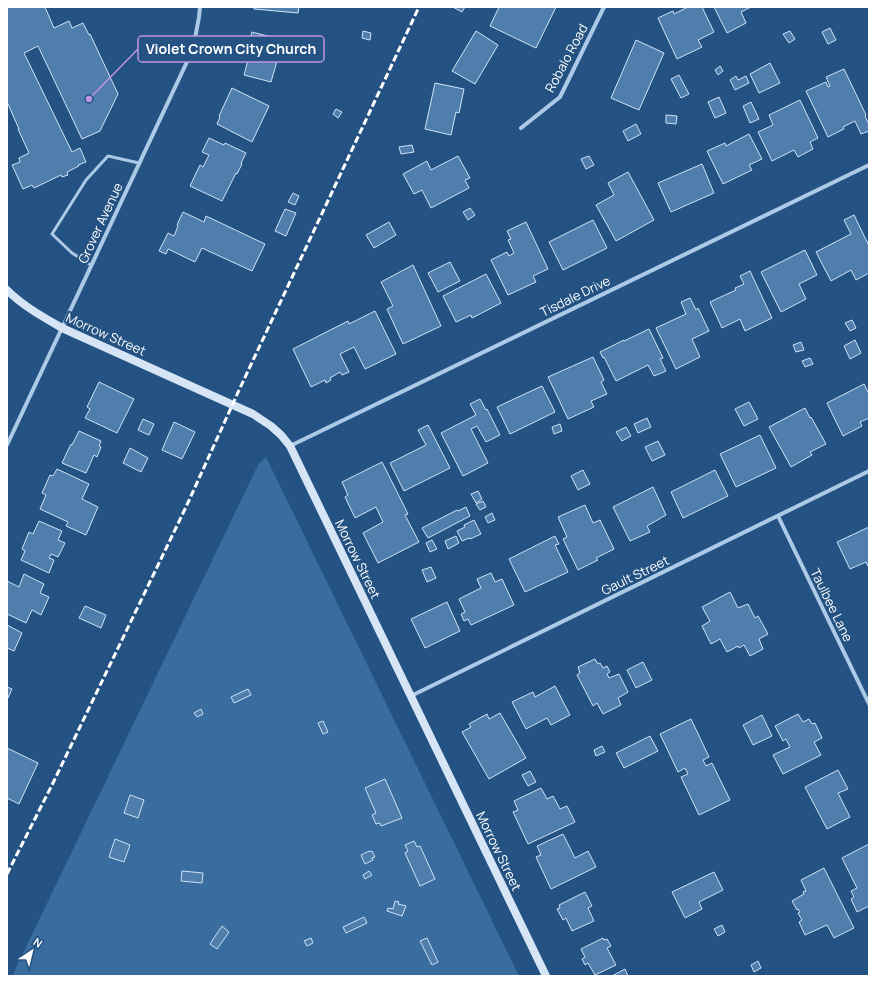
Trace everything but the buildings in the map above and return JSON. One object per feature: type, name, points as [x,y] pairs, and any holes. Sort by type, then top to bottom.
[{"type":"street","name":"Grover Avenue","points":[[7,445],[193,49],[200,7]]},
{"type":"street","name":"Robalo Road","points":[[521,128],[560,97],[604,7]]},
{"type":"street","name":"Tisdale Drive","points":[[290,446],[869,165]]},
{"type":"street","name":"Morrow Street","points":[[7,290],[37,314],[62,328],[253,414],[271,426],[290,446],[546,976]]},
{"type":"street","name":"Gault Street","points":[[411,697],[869,471]]},
{"type":"street","name":"Taulbee Lane","points":[[778,516],[869,704]]},
{"type":"lane","points":[[91,265],[72,253],[52,234],[86,180],[108,156],[139,163]]},
{"type":"shaded area","points":[[266,457],[519,976],[12,976],[258,465]]},
{"type":"railway","points":[[7,874],[53,783],[186,507],[240,388],[419,7]]},
{"type":"place","name":"Violet Crown City Church","points":[[89,99]]}]
